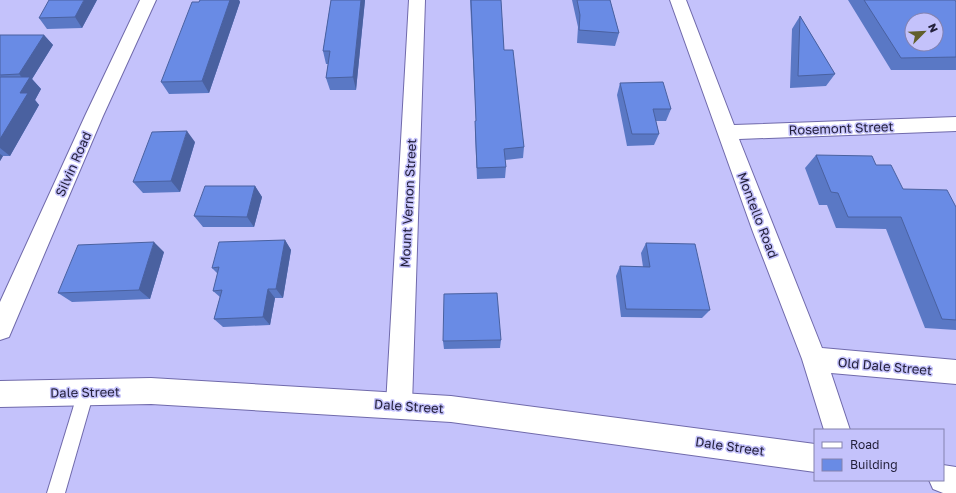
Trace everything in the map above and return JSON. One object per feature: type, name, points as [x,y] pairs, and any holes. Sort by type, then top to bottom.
[{"type":"street","name":"Silvin Road","points":[[0,329],[94,116],[148,0]]},
{"type":"street","name":"Mount Vernon Street","points":[[399,405],[417,0]]},
{"type":"street","name":"Montello Road","points":[[678,0],[764,232],[814,359],[837,429]]},
{"type":"street","name":"Rosemont Street","points":[[727,132],[956,124]]},
{"type":"street","name":"Old Dale Street","points":[[814,359],[956,372]]},
{"type":"street","name":"Dale Street","points":[[0,394],[151,391],[451,409],[814,458]]},
{"type":"street","points":[[944,479],[956,481]]},
{"type":"lane","points":[[56,493],[86,392]]},
{"type":"building","points":[[49,0],[84,0],[75,17],[39,18]]},
{"type":"building","points":[[200,0],[230,0],[202,81],[161,82],[192,2],[199,2]]},
{"type":"building","points":[[331,0],[361,0],[353,77],[326,78],[330,51],[323,51]]},
{"type":"building","points":[[471,0],[501,0],[504,50],[513,50],[524,147],[504,149],[506,167],[477,168]]},
{"type":"building","points":[[577,0],[610,0],[619,33],[579,30],[580,15]]},
{"type":"building","points":[[864,0],[955,0],[956,57],[901,58]]},
{"type":"building","points":[[800,16],[835,74],[798,76]]},
{"type":"building","points":[[0,35],[44,35],[19,74],[0,75]]},
{"type":"building","points":[[0,77],[30,77],[20,93],[28,93],[0,139]]},
{"type":"building","points":[[663,82],[671,109],[653,109],[659,134],[632,134],[620,83]]},
{"type":"building","points":[[187,131],[171,181],[133,182],[152,132]]},
{"type":"building","points":[[816,155],[872,156],[876,165],[891,165],[903,189],[947,190],[956,207],[956,320],[942,319],[901,217],[848,217],[838,193],[831,192]]},
{"type":"building","points":[[205,186],[255,186],[247,217],[194,216]]},
{"type":"building","points":[[285,240],[276,289],[268,289],[263,317],[214,319],[222,290],[213,291],[219,267],[212,268],[219,242]]},
{"type":"building","points":[[154,242],[139,290],[58,293],[78,245]]},
{"type":"building","points":[[646,243],[695,244],[710,310],[626,309],[620,266],[650,267]]},
{"type":"building","points":[[497,293],[501,340],[443,341],[444,294]]}]
